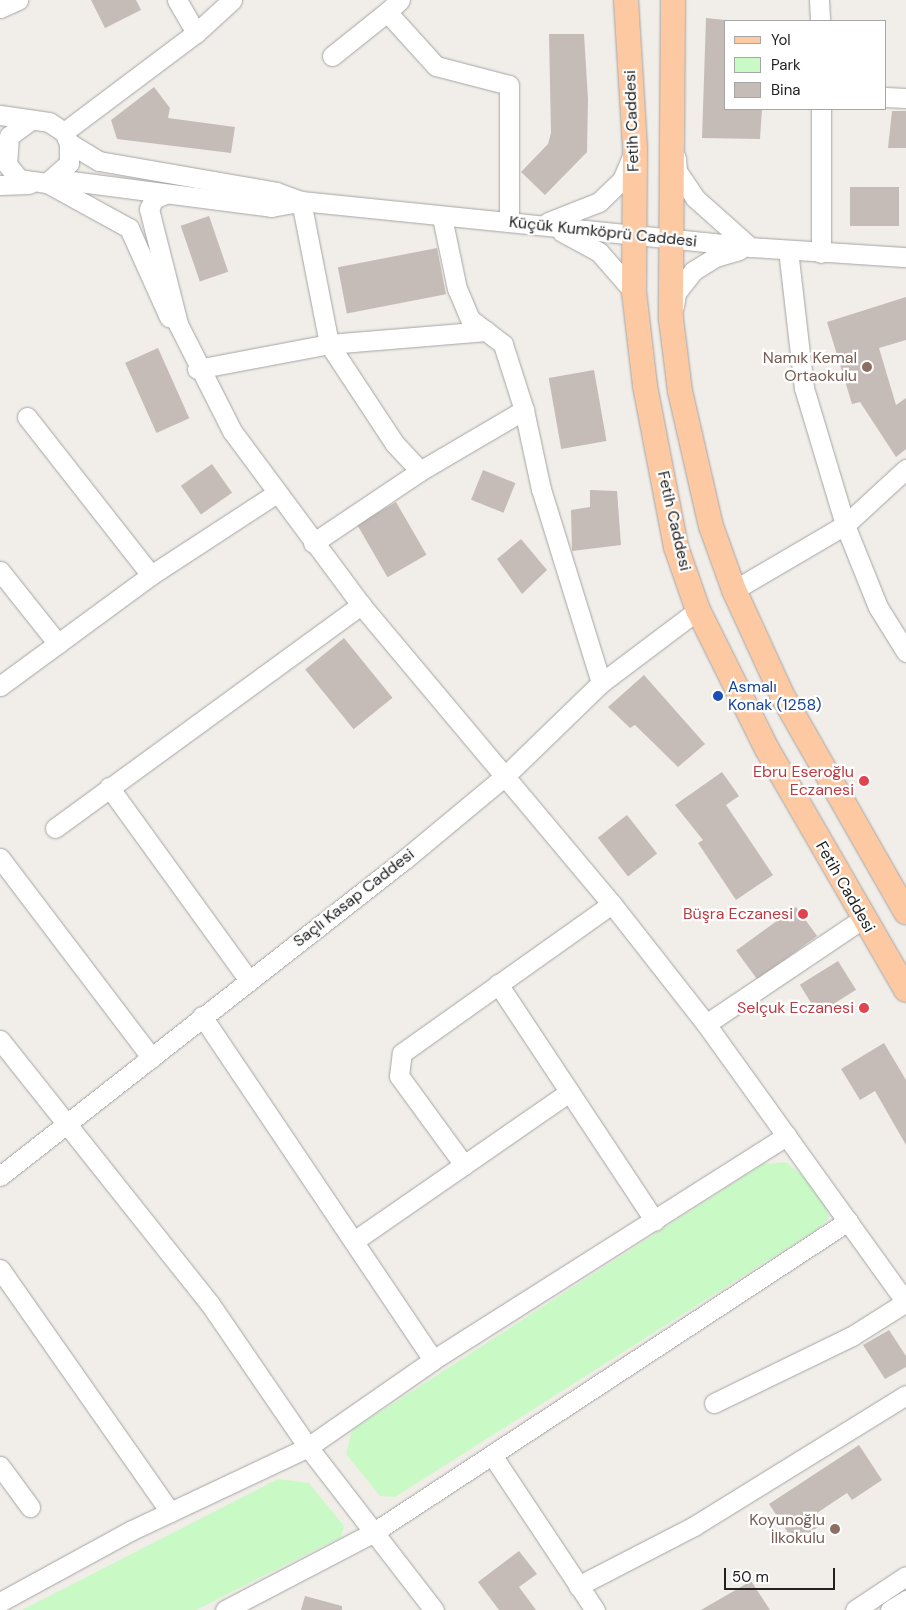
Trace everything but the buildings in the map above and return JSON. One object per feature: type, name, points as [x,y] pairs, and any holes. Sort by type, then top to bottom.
[{"type":"main road","name":"Fetih Caddesi","points":[[626,0],[635,149],[631,234],[634,292],[645,386],[676,547],[698,610],[767,749],[862,919],[906,990]]},
{"type":"main road","points":[[673,0],[670,238],[671,319],[680,391],[709,516],[734,590],[782,695],[906,912]]},
{"type":"street","points":[[0,8],[18,0]]},
{"type":"street","points":[[177,0],[196,33]]},
{"type":"street","points":[[66,138],[196,33],[232,0]]},
{"type":"street","points":[[819,0],[820,20]]},
{"type":"street","points":[[332,56],[393,6],[436,66],[508,85],[510,222]]},
{"type":"street","points":[[886,97],[906,98]]},
{"type":"street","points":[[821,110],[821,253]]},
{"type":"street","points":[[0,115],[49,122],[66,138],[99,161],[276,192],[301,201]]},
{"type":"street","points":[[29,184],[12,173],[3,150],[15,129],[31,120]]},
{"type":"street","points":[[671,124],[677,171],[695,198],[750,247]]},
{"type":"street","points":[[52,181],[69,163],[66,138]]},
{"type":"street","points":[[540,225],[599,202],[622,180],[635,149]]},
{"type":"street","points":[[52,181],[129,228],[167,315],[178,324]]},
{"type":"street","points":[[0,185],[52,181],[271,207],[301,201]]},
{"type":"street","points":[[165,194],[154,199],[149,209],[178,324],[197,369],[232,431],[361,606],[612,904],[706,1024],[906,1302],[852,1336],[714,1403]]},
{"type":"street","points":[[301,201],[330,344],[395,444],[420,471]]},
{"type":"street","name":"Küçük Kumköprü Caddesi","points":[[301,201],[442,217],[510,222],[750,247],[906,257]]},
{"type":"street","points":[[442,217],[457,288],[470,319],[503,344],[524,410],[541,489],[602,683]]},
{"type":"street","points":[[540,225],[573,235],[599,252],[634,292]]},
{"type":"street","points":[[671,319],[676,293],[693,271],[715,257],[750,247]]},
{"type":"street","points":[[788,250],[804,388],[845,525],[878,607],[906,652]]},
{"type":"street","points":[[197,369],[330,344],[486,332]]},
{"type":"street","points":[[313,543],[420,471],[524,410]]},
{"type":"street","points":[[27,417],[151,575]]},
{"type":"street","points":[[734,590],[845,525],[906,469]]},
{"type":"street","points":[[0,686],[151,575],[277,493]]},
{"type":"street","points":[[0,571],[58,644]]},
{"type":"street","points":[[55,828],[361,606]]},
{"type":"street","name":"Saçlı Kasap Caddesi","points":[[0,1176],[69,1125],[248,979],[504,776],[602,683],[698,610]]},
{"type":"street","points":[[109,787],[248,979]]},
{"type":"street","points":[[0,858],[152,1058]]},
{"type":"street","points":[[464,1165],[398,1076],[400,1062],[407,1046],[612,904]]},
{"type":"street","points":[[706,1024],[862,919]]},
{"type":"street","points":[[498,984],[655,1221]]},
{"type":"street","points":[[202,1016],[433,1360]]},
{"type":"street","points":[[0,1040],[210,1304],[308,1447],[434,1610]]},
{"type":"street","points":[[354,1241],[569,1092]]},
{"type":"street","points":[[0,1602],[170,1512],[308,1447],[433,1360],[655,1221],[787,1135]]},
{"type":"street","points":[[225,1610],[374,1532],[848,1222]]},
{"type":"street","points":[[0,1269],[170,1512]]},
{"type":"street","points":[[578,1586],[694,1526],[906,1395]]},
{"type":"street","points":[[492,1455],[595,1610]]},
{"type":"street","points":[[0,1466],[30,1507]]},
{"type":"street","points":[[855,1610],[906,1576]]},
{"type":"street","points":[[890,1610],[906,1600]]},
{"type":"green space","points":[[786,1162],[810,1182],[825,1203],[829,1218],[819,1228],[395,1497],[380,1496],[346,1454],[352,1430],[763,1164]]},
{"type":"green space","points":[[278,1479],[309,1483],[344,1526],[341,1537],[196,1610],[22,1610]]},
{"type":"place","name":"Namık Kemal Ortaokulu","points":[[867,367]]},
{"type":"place","name":"Asmalı Konak (1258)","points":[[718,696]]},
{"type":"place","name":"Ebru Eseroğlu Eczanesi","points":[[864,781]]},
{"type":"place","name":"Büşra Eczanesi","points":[[803,914]]},
{"type":"place","name":"Selçuk Eczanesi","points":[[864,1008]]},
{"type":"place","name":"Koyunoğlu İlkokulu","points":[[835,1529]]}]
